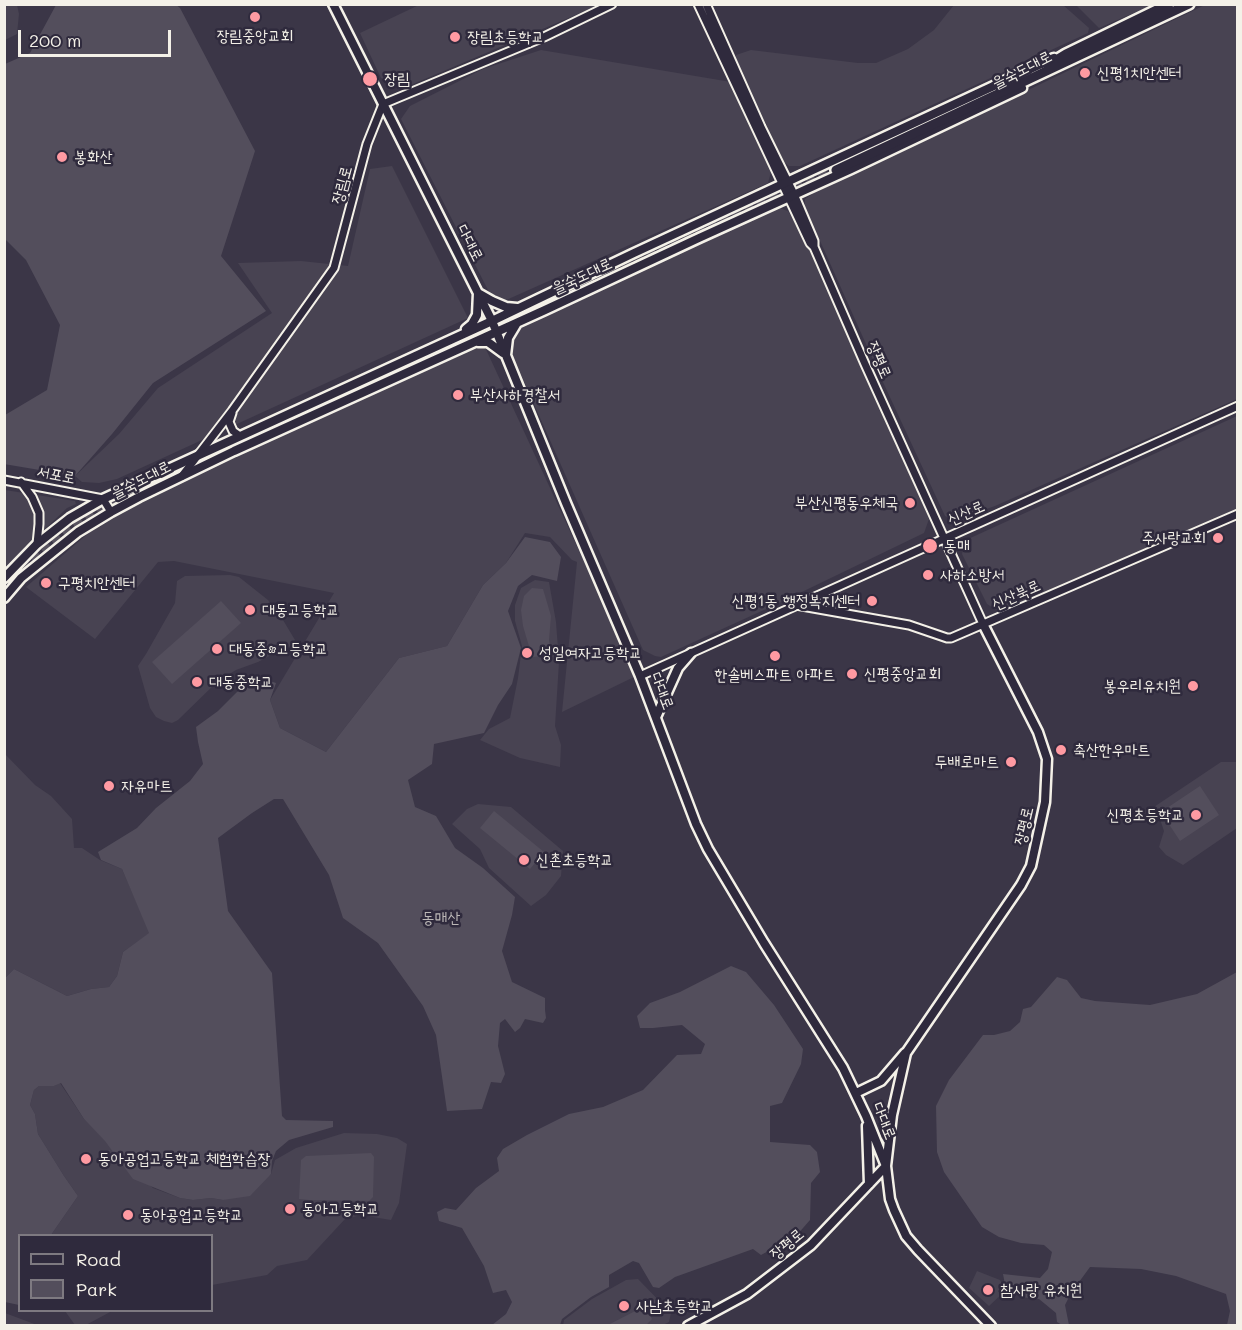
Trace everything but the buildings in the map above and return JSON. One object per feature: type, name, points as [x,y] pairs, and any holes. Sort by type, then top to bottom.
[{"type":"highway","name":"을숙도대로","points":[[1067,58],[1169,4]]},
{"type":"highway","name":"을숙도대로","points":[[1067,58],[1190,4]]},
{"type":"highway","points":[[835,168],[1067,58]]},
{"type":"main road","name":"다대로","points":[[333,4],[492,321],[566,503],[640,675],[693,816],[708,849],[843,1068],[856,1093],[886,1167],[890,1199],[906,1236],[991,1326]]},
{"type":"main road","name":"을숙도대로","points":[[4,578],[37,544],[70,518],[103,499],[492,321],[1048,61],[1067,58]]},
{"type":"main road","name":"을숙도대로","points":[[4,598],[21,578],[44,559],[78,532],[111,512],[234,451],[517,323],[1053,73],[1067,58]]},
{"type":"main road","points":[[478,293],[492,302],[518,308]]},
{"type":"main road","points":[[461,335],[477,315],[478,293]]},
{"type":"main road","points":[[474,342],[488,342],[506,355],[508,338],[517,323]]},
{"type":"main road","name":"장평로","points":[[688,1326],[747,1294],[811,1245],[886,1167],[892,1115],[906,1053],[1021,885],[1031,866],[1045,802],[1047,759],[1038,732],[983,624]]},
{"type":"main road","points":[[656,717],[678,668],[691,653]]},
{"type":"main road","points":[[856,1093],[880,1081],[906,1053]]},
{"type":"main road","points":[[866,1116],[869,1184]]},
{"type":"street","points":[[383,104],[544,37],[612,4]]},
{"type":"street","name":"장평로","points":[[698,4],[761,127],[791,196],[814,241],[814,247],[865,364],[983,624]]},
{"type":"street","name":"장평로","points":[[706,4],[725,54]]},
{"type":"street","name":"장림로","points":[[182,476],[232,411],[334,268],[367,144],[383,104]]},
{"type":"street","name":"신산로","points":[[640,675],[1238,406]]},
{"type":"street","points":[[232,411],[229,422],[233,431],[240,436]]},
{"type":"street","name":"서포로","points":[[4,480],[103,499]]},
{"type":"street","points":[[21,482],[32,497],[39,513],[37,544]]},
{"type":"street","points":[[103,499],[111,512]]},
{"type":"street","name":"신산북로","points":[[796,605],[909,625],[951,638],[1238,514]]},
{"type":"shaded area","points":[[5,4],[17,5],[19,14],[17,34],[5,40]]},
{"type":"shaded area","points":[[421,4],[599,5],[406,87],[389,83],[381,78],[360,33]]},
{"type":"shaded area","points":[[1207,4],[1237,5],[1237,399],[995,506],[954,520],[945,516],[805,207],[805,199]]},
{"type":"shaded area","points":[[954,5],[1063,5],[1089,28],[1088,33],[800,166],[789,166],[784,162],[735,60],[736,55],[751,50],[858,63],[876,63],[908,49],[934,30]]},
{"type":"shaded area","points":[[1076,5],[1152,5],[1099,28]]},
{"type":"shaded area","points":[[541,50],[731,82],[772,168],[768,183],[504,301],[496,299],[489,292],[401,119],[410,106],[483,69]]},
{"type":"shaded area","points":[[392,166],[468,318],[117,479],[99,483],[82,482],[75,476],[119,434],[158,388],[272,313],[238,263],[301,261],[348,266],[370,169]]},
{"type":"shaded area","points":[[779,208],[788,211],[804,234],[929,519],[924,533],[777,604],[661,657],[655,656],[643,650],[510,350],[510,344],[515,329],[525,322],[770,209]]},
{"type":"shaded area","points":[[484,345],[636,674],[634,677],[562,712],[577,562],[572,560],[550,537],[525,533],[506,563],[483,585],[447,646],[399,658],[326,752],[280,728],[270,700],[334,593],[174,561],[158,562],[95,639],[26,587],[92,530],[151,495],[216,463]]},
{"type":"shaded area","points":[[1237,416],[1237,509],[1001,613],[987,604],[962,554],[966,540]]},
{"type":"shaded area","points":[[5,490],[75,501],[76,504],[67,508],[5,567]]},
{"type":"shaded area","name":"대동중•고등학교","points":[[230,575],[239,577],[268,600],[295,640],[293,645],[236,670],[218,681],[178,720],[172,723],[164,721],[156,717],[150,708],[138,666],[175,603],[177,581],[185,576]]},
{"type":"shaded area","name":"성일여자고등학교","points":[[535,580],[549,582],[556,622],[559,662],[555,726],[561,745],[560,767],[520,758],[480,740],[489,729],[510,718],[522,646],[515,621],[515,605],[521,588]]},
{"type":"shaded area","points":[[5,754],[35,785],[51,796],[72,819],[74,848],[82,848],[100,860],[122,869],[150,933],[123,952],[117,976],[109,987],[91,989],[67,996],[14,969],[5,978]]},
{"type":"shaded area","name":"신평초등학교","points":[[1221,762],[1237,762],[1237,828],[1183,865],[1166,855],[1159,847],[1164,831],[1160,819],[1148,811]]},
{"type":"shaded area","name":"신촌초등학교","points":[[478,804],[511,807],[563,851],[561,876],[546,895],[531,906],[489,868],[480,849],[452,824],[467,809]]},
{"type":"shaded area","name":"동아고등학교","points":[[60,1083],[84,1119],[153,1188],[180,1198],[223,1200],[271,1174],[275,1160],[296,1148],[344,1133],[377,1134],[397,1138],[407,1144],[399,1203],[391,1220],[361,1215],[345,1219],[307,1260],[277,1266],[267,1275],[213,1285],[213,1234],[52,1234],[78,1196],[38,1134],[35,1114],[30,1105],[34,1090],[39,1086],[54,1086]]},
{"type":"shaded area","name":"참사랑 유치원","points":[[977,1271],[1000,1280],[1005,1288],[1003,1293],[989,1306],[969,1288]]},
{"type":"shaded area","name":"사남초등학교","points":[[638,1279],[671,1313],[669,1322],[663,1325],[563,1326],[564,1320],[592,1299],[626,1280]]},
{"type":"shaded area","points":[[66,1312],[110,1312],[84,1326],[75,1325]]},
{"type":"shaded area","points":[[5,1313],[37,1325],[5,1325]]},
{"type":"green space","points":[[175,4],[180,8],[255,151],[221,256],[266,311],[153,383],[75,476],[4,464],[5,415],[47,390],[60,325],[26,260],[5,239],[5,64],[30,53],[56,5]]},
{"type":"green space","name":"동매산","points":[[525,537],[550,542],[561,557],[557,581],[532,575],[518,586],[508,611],[521,648],[512,684],[484,733],[434,744],[432,764],[408,780],[415,807],[436,816],[455,848],[483,868],[515,897],[502,951],[512,982],[545,998],[546,1018],[543,1023],[525,1019],[515,1032],[505,1019],[500,1023],[498,1046],[505,1074],[501,1083],[491,1082],[482,1109],[447,1111],[436,1035],[423,1006],[378,943],[343,918],[329,875],[283,799],[274,799],[218,838],[228,911],[272,973],[282,1116],[286,1120],[333,1121],[333,1127],[289,1140],[276,1151],[271,1174],[250,1196],[223,1200],[211,1198],[193,1200],[180,1198],[133,1179],[105,1141],[84,1119],[61,1083],[54,1086],[39,1086],[34,1090],[30,1105],[35,1114],[38,1134],[78,1196],[52,1234],[18,1234],[18,1305],[5,1302],[5,978],[14,969],[67,996],[91,989],[109,987],[117,976],[123,952],[149,933],[122,869],[101,860],[98,852],[137,828],[156,808],[190,781],[203,764],[196,727],[218,711],[237,692],[261,678],[276,683],[270,700],[280,728],[326,752],[399,658],[447,646],[483,585],[506,563]]},
{"type":"green space","points":[[532,588],[543,589],[551,616],[549,640],[552,655],[533,657],[528,643],[521,610],[524,596]]},
{"type":"green space","points":[[221,601],[241,623],[172,684],[152,662]]},
{"type":"green space","points":[[1200,786],[1219,815],[1180,841],[1161,812]]},
{"type":"green space","points":[[494,811],[544,852],[530,869],[480,828]]},
{"type":"green space","points":[[731,966],[746,972],[774,1005],[803,1049],[801,1064],[782,1103],[770,1106],[770,1142],[810,1145],[817,1152],[820,1172],[811,1183],[810,1220],[796,1236],[761,1255],[753,1249],[675,1277],[659,1288],[653,1287],[639,1263],[633,1261],[609,1275],[609,1287],[591,1297],[562,1319],[560,1325],[492,1325],[506,1314],[512,1302],[506,1290],[493,1293],[484,1266],[462,1228],[439,1221],[437,1212],[445,1208],[456,1210],[476,1188],[499,1171],[497,1158],[503,1149],[569,1114],[603,1107],[643,1090],[677,1055],[701,1054],[705,1044],[682,1025],[640,1028],[637,1016],[650,1003],[680,992]]},
{"type":"green space","points":[[1237,972],[1237,1325],[1227,1325],[1230,1311],[1226,1294],[1176,1276],[1141,1269],[1090,1267],[1065,1305],[1069,1325],[1062,1325],[1057,1322],[1056,1313],[1039,1299],[1021,1297],[1014,1290],[1006,1290],[1003,1274],[1040,1278],[1048,1269],[1052,1252],[1044,1245],[1021,1243],[999,1237],[982,1227],[944,1172],[937,1152],[936,1106],[949,1080],[983,1035],[1010,1031],[1020,1022],[1023,1009],[1031,1007],[1057,977],[1067,980],[1081,998],[1150,1005],[1197,994]]},
{"type":"green space","points":[[371,1153],[374,1157],[373,1197],[369,1201],[299,1199],[301,1160],[306,1156]]},
{"type":"green space","points":[[645,1306],[652,1319],[646,1325],[608,1325]]},
{"type":"tunnel","points":[[538,309],[651,254],[836,170]]},
{"type":"tunnel","points":[[145,485],[541,303]]},
{"type":"tunnel","points":[[4,589],[29,564],[78,525],[114,504],[152,487]]},
{"type":"place","name":"장림중앙교회","points":[[255,17]]},
{"type":"place","name":"장림초등학교","points":[[455,37]]},
{"type":"place","name":"신평1치안센터","points":[[1085,73]]},
{"type":"place","name":"장림","points":[[370,79]]},
{"type":"place","name":"봉화산","points":[[62,157]]},
{"type":"place","name":"부산사하경찰서","points":[[458,395]]},
{"type":"place","name":"부산신평동우체국","points":[[910,503]]},
{"type":"place","name":"주사랑교회","points":[[1218,538]]},
{"type":"place","name":"동매","points":[[930,546]]},
{"type":"place","name":"사하소방서","points":[[928,575]]},
{"type":"place","name":"구평치안센터","points":[[46,583]]},
{"type":"place","name":"신평1동 행정복지센터","points":[[872,601]]},
{"type":"place","name":"대동고등학교","points":[[250,610]]},
{"type":"place","name":"대동중•고등학교","points":[[217,649]]},
{"type":"place","name":"성일여자고등학교","points":[[527,653]]},
{"type":"place","name":"한솔베스파트 아파트","points":[[775,656]]},
{"type":"place","name":"신평중앙교회","points":[[852,674]]},
{"type":"place","name":"대동중학교","points":[[197,682]]},
{"type":"place","name":"봉우리유치원","points":[[1193,686]]},
{"type":"place","name":"축산한우마트","points":[[1061,750]]},
{"type":"place","name":"두배로마트","points":[[1011,762]]},
{"type":"place","name":"자유마트","points":[[109,786]]},
{"type":"place","name":"신평초등학교","points":[[1196,815]]},
{"type":"place","name":"신촌초등학교","points":[[524,860]]},
{"type":"place","name":"동아공업고등학교 체험학습장","points":[[86,1159]]},
{"type":"place","name":"동아고등학교","points":[[290,1209]]},
{"type":"place","name":"동아공업고등학교","points":[[128,1215]]},
{"type":"place","name":"참사랑 유치원","points":[[988,1290]]},
{"type":"place","name":"사남초등학교","points":[[624,1306]]}]
